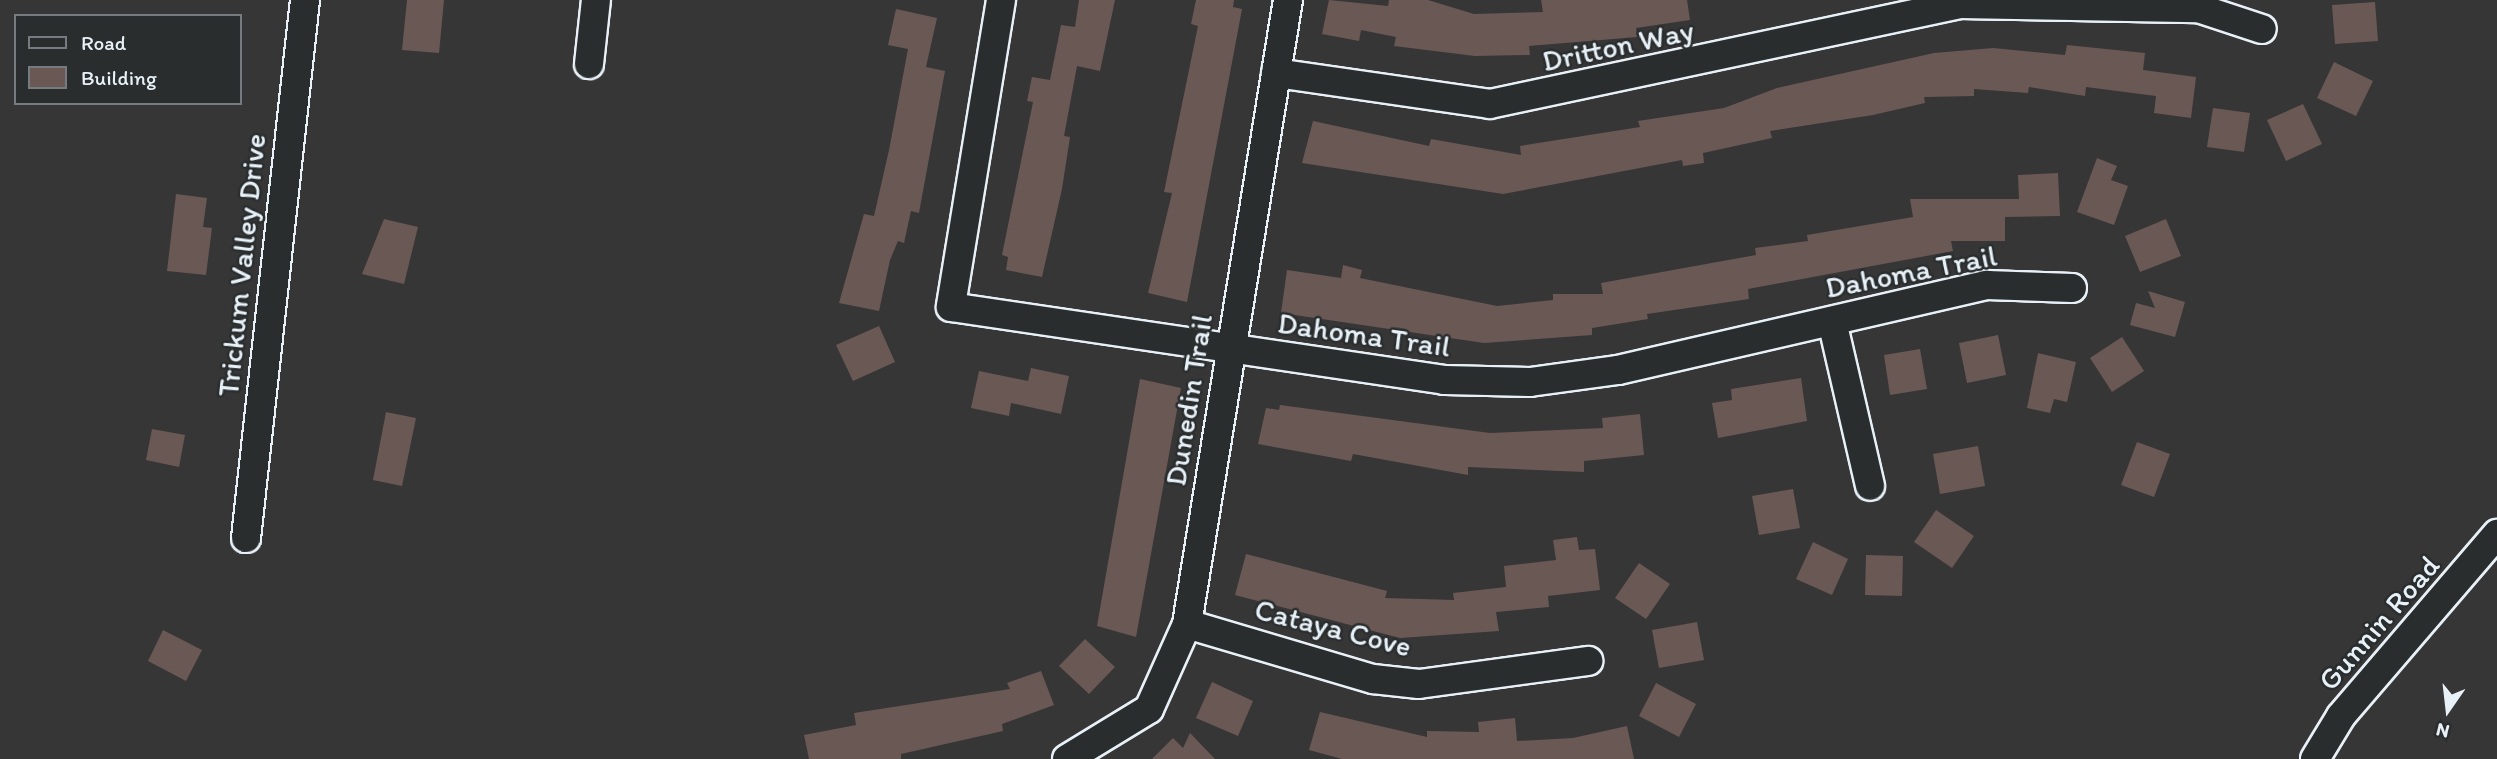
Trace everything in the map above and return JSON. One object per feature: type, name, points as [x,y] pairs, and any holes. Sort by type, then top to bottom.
[{"type":"street","name":"Trickum Valley Drive","points":[[246,538],[304,0]]},
{"type":"street","points":[[589,64],[596,0]]},
{"type":"street","name":"Dahoma Trail","points":[[1001,0],[951,307],[1444,380],[1530,382],[1618,370],[1987,285],[2072,288]]},
{"type":"street","name":"Dunedin Trail","points":[[1068,759],[1149,709],[1187,624],[1288,0]]},
{"type":"street","name":"Dritton Way","points":[[1276,74],[1490,104],[1960,4],[2199,8],[2262,29]]},
{"type":"street","points":[[1832,321],[1870,486]]},
{"type":"street","name":"Gunnin Road","points":[[2315,759],[2341,716],[2497,534]]},
{"type":"street","name":"Cataya Cove","points":[[1187,624],[1373,679],[1419,684],[1588,661]]},
{"type":"building","points":[[407,0],[444,0],[439,53],[402,50]]},
{"type":"building","points":[[1079,0],[1115,0],[1100,71],[1077,66],[1064,136],[1070,137],[1062,189],[1042,277],[1006,270],[1008,257],[1002,255],[1033,102],[1027,101],[1032,77],[1050,80],[1061,25],[1075,27]]},
{"type":"building","points":[[1196,0],[1234,0],[1233,7],[1242,9],[1187,302],[1148,293],[1172,193],[1164,192],[1198,26],[1191,24]]},
{"type":"building","points":[[1329,0],[1388,6],[1389,0],[1428,0],[1474,14],[1543,12],[1541,0],[1687,0],[1690,20],[1636,28],[1637,37],[1529,46],[1530,55],[1475,56],[1394,46],[1396,37],[1361,30],[1359,41],[1322,34]]},
{"type":"building","points":[[2375,2],[2378,41],[2335,44],[2332,5]]},
{"type":"building","points":[[896,9],[937,18],[926,67],[945,71],[919,213],[911,211],[904,243],[898,241],[890,260],[879,311],[839,303],[864,214],[874,216],[889,150],[908,49],[888,45]]},
{"type":"building","points":[[2067,45],[2145,53],[2143,70],[2196,77],[2191,118],[2154,113],[2156,96],[2086,87],[2085,96],[2029,87],[2028,93],[1974,89],[1974,96],[1924,97],[1925,103],[1873,115],[1770,131],[1772,138],[1703,153],[1704,163],[1683,166],[1682,160],[1503,194],[1302,163],[1313,121],[1429,146],[1431,139],[1521,155],[1520,146],[1640,127],[1638,121],[1724,108],[1777,88],[1934,53],[1993,48],[2065,55]]},
{"type":"building","points":[[2334,62],[2373,81],[2356,116],[2317,98]]},
{"type":"building","points":[[2303,104],[2322,144],[2286,161],[2267,120]]},
{"type":"building","points":[[2213,108],[2250,113],[2244,152],[2207,147]]},
{"type":"building","points":[[2097,158],[2117,166],[2111,180],[2128,186],[2114,225],[2077,212]]},
{"type":"building","points":[[2058,173],[2060,216],[2005,217],[2005,241],[1951,241],[1953,251],[1748,289],[1749,299],[1647,314],[1648,319],[1592,328],[1592,335],[1484,343],[1281,313],[1287,270],[1341,278],[1343,265],[1362,270],[1360,278],[1497,306],[1553,300],[1553,294],[1603,294],[1601,283],[1756,255],[1755,248],[1808,241],[1807,235],[1913,217],[1910,199],[2019,199],[2018,175]]},
{"type":"building","points":[[176,194],[207,198],[203,227],[212,228],[206,275],[167,271]]},
{"type":"building","points":[[384,219],[418,227],[404,284],[362,274]]},
{"type":"building","points":[[2166,219],[2181,256],[2140,272],[2125,236]]},
{"type":"building","points":[[2148,291],[2185,302],[2175,337],[2130,325],[2136,303],[2155,308]]},
{"type":"building","points":[[879,326],[895,362],[853,381],[836,345]]},
{"type":"building","points":[[1998,335],[2006,375],[1967,383],[1959,343]]},
{"type":"building","points":[[2122,337],[2144,371],[2112,392],[2090,358]]},
{"type":"building","points":[[1920,349],[1927,389],[1890,395],[1884,355]]},
{"type":"building","points":[[2038,353],[2076,362],[2067,402],[2054,399],[2050,413],[2027,408]]},
{"type":"building","points":[[1031,368],[1069,376],[1061,414],[1011,403],[1009,416],[971,408],[979,371],[1028,381]]},
{"type":"building","points":[[1801,378],[1807,421],[1718,438],[1712,403],[1732,400],[1731,389]]},
{"type":"building","points":[[1140,379],[1181,388],[1136,637],[1097,626]]},
{"type":"building","points":[[1280,405],[1490,433],[1603,428],[1602,418],[1640,414],[1644,455],[1584,461],[1584,472],[1468,467],[1468,475],[1353,454],[1351,461],[1258,444],[1266,408],[1279,410]]},
{"type":"building","points":[[386,412],[416,418],[402,486],[373,480]]},
{"type":"building","points":[[152,429],[185,435],[179,467],[146,460]]},
{"type":"building","points":[[2137,442],[2170,454],[2154,497],[2121,485]]},
{"type":"building","points":[[1978,446],[1985,486],[1940,494],[1933,454]]},
{"type":"building","points":[[1793,489],[1800,528],[1759,535],[1752,496]]},
{"type":"building","points":[[1936,510],[1974,536],[1952,568],[1914,542]]},
{"type":"building","points":[[1577,537],[1579,550],[1595,549],[1600,590],[1548,596],[1549,607],[1496,612],[1499,631],[1400,638],[1235,595],[1246,554],[1387,591],[1385,598],[1454,600],[1453,593],[1506,587],[1504,566],[1556,560],[1553,540]]},
{"type":"building","points":[[1813,542],[1848,559],[1832,595],[1796,579]]},
{"type":"building","points":[[1866,555],[1903,556],[1902,596],[1865,595]]},
{"type":"building","points":[[1639,563],[1670,584],[1646,619],[1615,598]]},
{"type":"building","points":[[1697,622],[1704,660],[1659,668],[1652,630]]},
{"type":"building","points":[[163,630],[202,650],[186,681],[148,661]]},
{"type":"building","points":[[1085,639],[1115,667],[1089,694],[1059,666]]},
{"type":"building","points":[[1041,671],[1054,705],[1002,724],[1003,731],[901,754],[901,759],[809,759],[804,735],[856,725],[854,713],[1010,689],[1007,683]]},
{"type":"building","points":[[1212,682],[1253,701],[1238,736],[1196,718]]},
{"type":"building","points":[[1656,683],[1696,704],[1679,737],[1639,716]]},
{"type":"building","points":[[1320,712],[1427,737],[1427,731],[1479,732],[1478,722],[1515,718],[1517,741],[1573,738],[1627,726],[1634,759],[1342,759],[1309,750]]},
{"type":"building","points":[[1190,733],[1215,759],[1152,759],[1173,738],[1183,748]]}]
